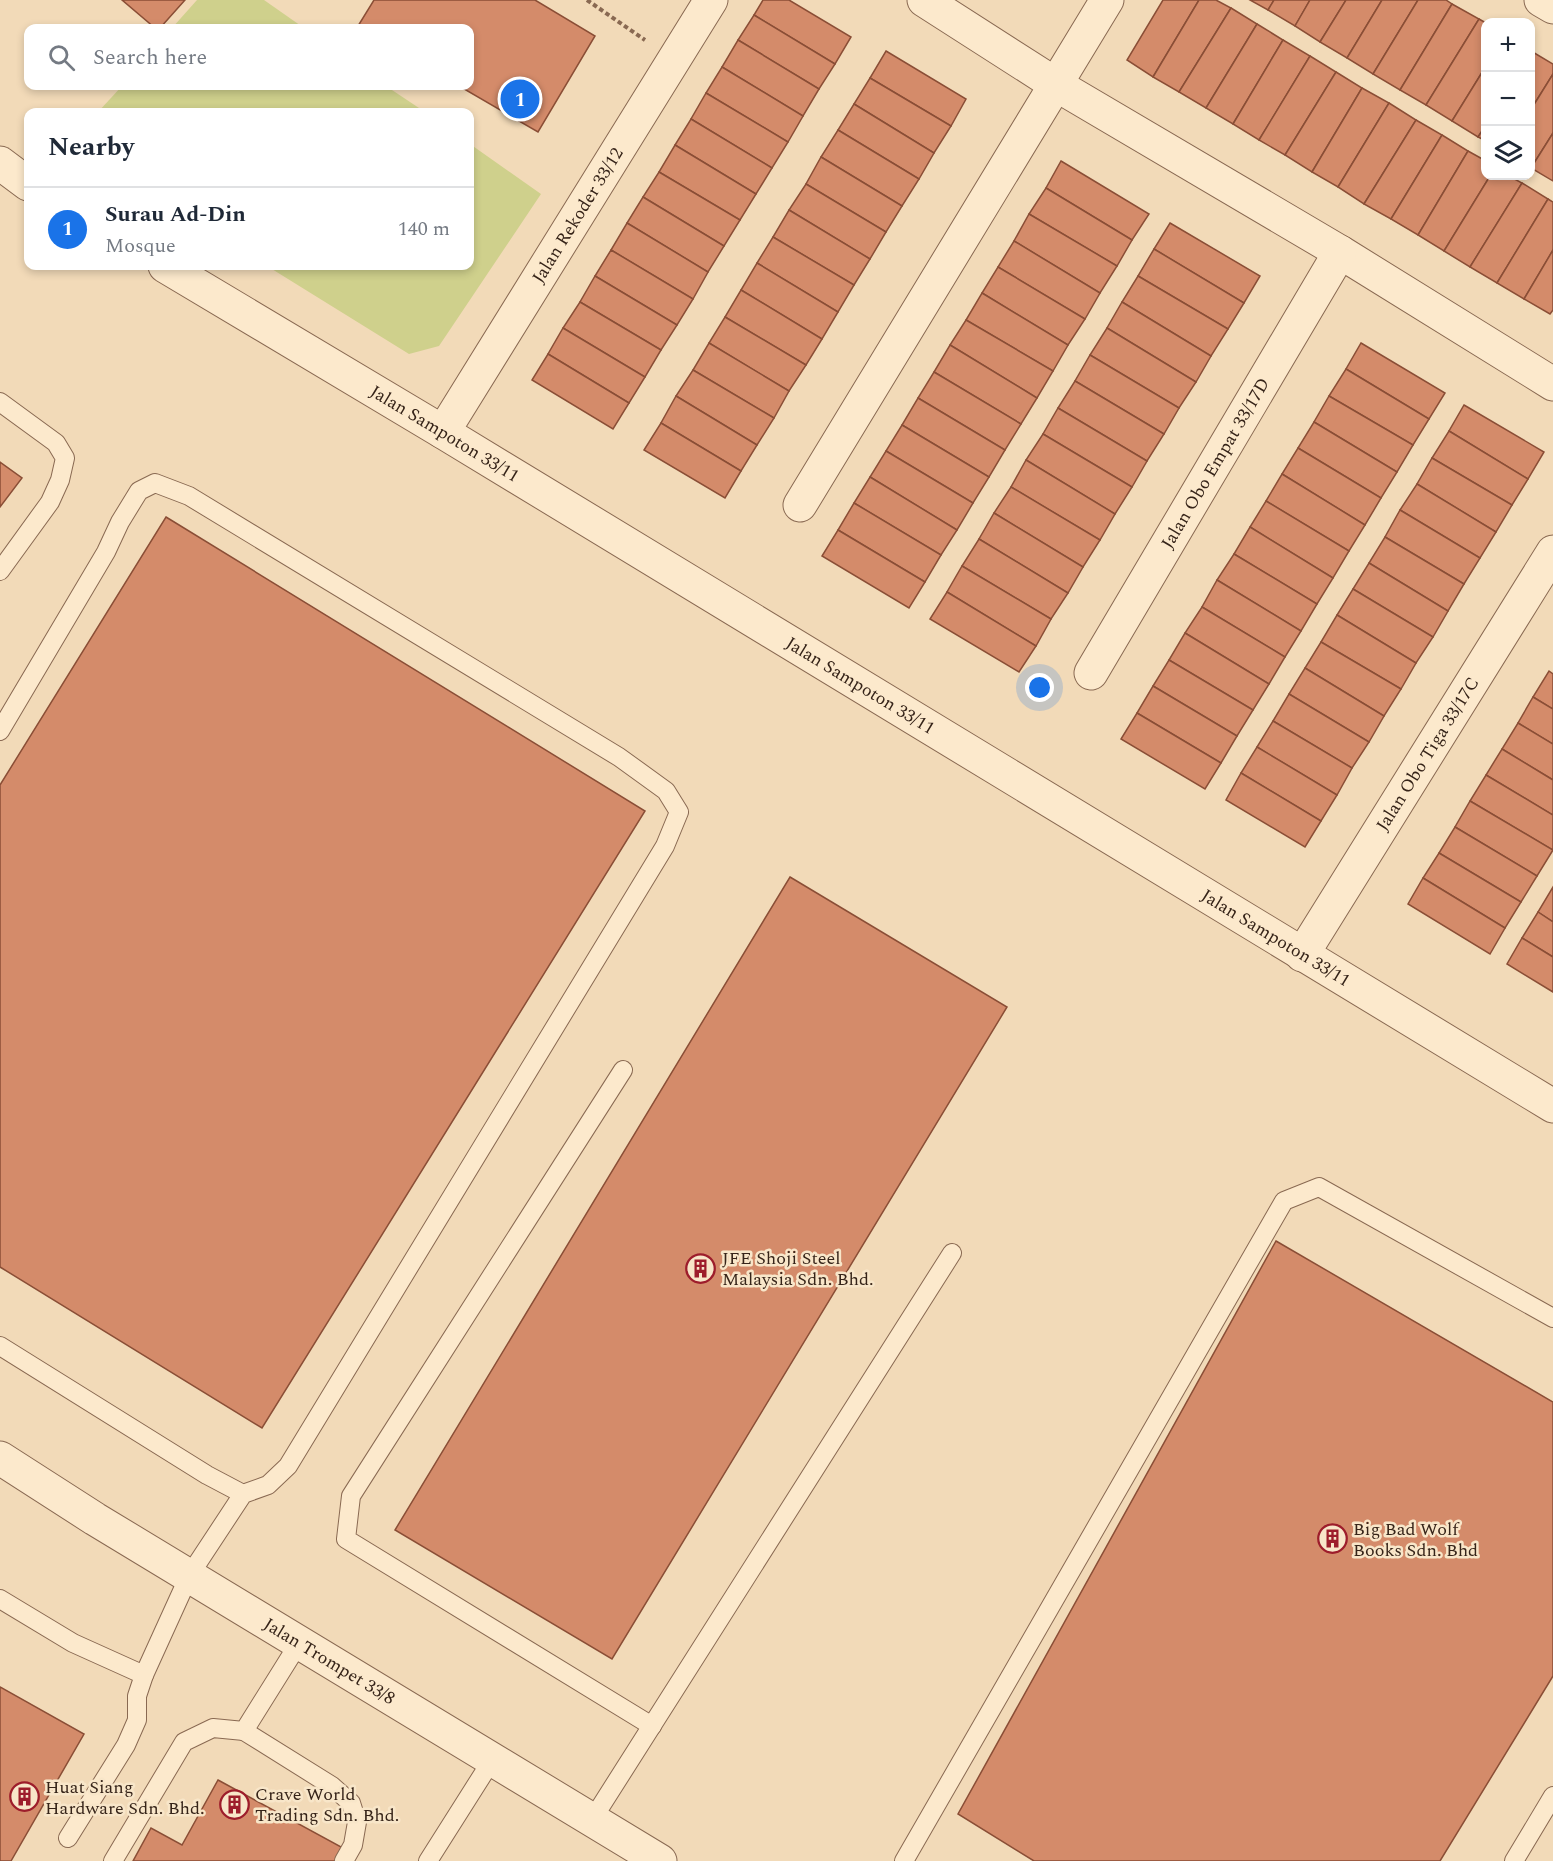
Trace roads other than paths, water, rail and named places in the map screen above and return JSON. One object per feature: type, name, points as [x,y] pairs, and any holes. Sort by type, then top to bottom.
[{"type":"street","name":"Jalan Rekoder 33/12","points":[[443,432],[711,0]]},
{"type":"street","points":[[924,0],[1055,84],[1340,252],[1553,384]]},
{"type":"street","points":[[800,505],[1107,0]]},
{"type":"street","points":[[1541,0],[1553,7]]},
{"type":"street","points":[[0,163],[24,181]]},
{"type":"street","name":"Jalan Obo Empat 33/17D","points":[[1091,673],[1340,252]]},
{"type":"street","name":"Jalan Sampoton 33/11","points":[[172,270],[443,432],[1553,1106]]},
{"type":"street","name":"Jalan Obo Tiga 33/17C","points":[[1302,955],[1553,552]]},
{"type":"street","name":"Jalan Trompet 33/8","points":[[0,1458],[95,1520],[660,1861]]},
{"type":"lane","points":[[0,402],[56,443],[64,458],[60,480],[50,502],[0,571]]},
{"type":"lane","points":[[0,731],[106,552],[120,522],[139,491],[155,483],[189,496],[619,757],[666,791],[679,812],[665,846],[288,1466],[268,1485],[243,1494],[189,1576],[144,1675],[137,1696],[137,1720],[126,1745],[68,1838]]},
{"type":"lane","points":[[623,1070],[351,1496],[346,1539],[652,1726]]},
{"type":"lane","points":[[911,1858],[1284,1201],[1319,1187],[1553,1318]]},
{"type":"lane","points":[[592,1820],[952,1253]]},
{"type":"lane","points":[[0,1346],[207,1475],[243,1494]]},
{"type":"lane","points":[[0,1599],[74,1643],[144,1675]]},
{"type":"lane","points":[[244,1731],[299,1643]]},
{"type":"lane","points":[[113,1861],[184,1742],[213,1728],[244,1731],[332,1786],[351,1803],[357,1822],[353,1845],[344,1861]]},
{"type":"lane","points":[[435,1859],[492,1760]]},
{"type":"lane","points":[[1514,1861],[1553,1796]]},
{"type":"place","name":"Surau Ad-Din","points":[[520,99]]},
{"type":"place","name":"JFE Shoji Steel Malaysia Sdn. Bhd.","points":[[701,1268]]},
{"type":"place","name":"Big Bad Wolf Books Sdn. Bhd","points":[[1332,1539]]},
{"type":"place","name":"Huat Siang Hardware Sdn. Bhd.","points":[[24,1797]]},
{"type":"place","name":"Crave World Trading Sdn. Bhd.","points":[[234,1804]]}]
